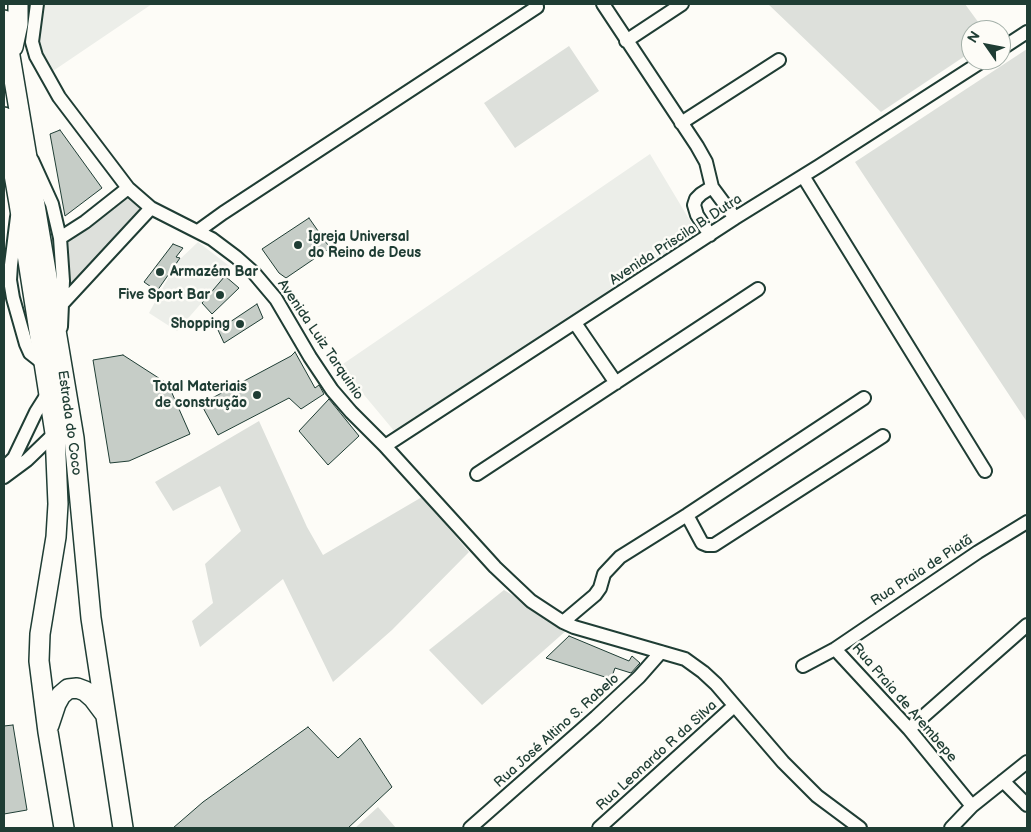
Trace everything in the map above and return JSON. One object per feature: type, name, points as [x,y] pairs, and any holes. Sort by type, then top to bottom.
[{"type":"highway","points":[[10,58],[18,24],[18,4]]},
{"type":"highway","name":"Estrada do Coco","points":[[4,20],[74,438],[91,618],[122,828]]},
{"type":"highway","name":"Estrada do Coco","points":[[4,117],[55,433],[58,504],[40,634],[39,661],[48,732],[64,828]]},
{"type":"highway","points":[[48,732],[56,704],[68,689],[77,688],[85,691],[94,698],[105,714]]},
{"type":"street","points":[[603,4],[706,162],[712,187],[735,218]]},
{"type":"street","points":[[626,40],[682,4]]},
{"type":"street","name":"Avenida Luiz Tarquinio","points":[[39,7],[34,22],[32,42],[39,63],[59,97],[128,188],[151,208],[198,231],[236,257],[254,273],[276,299],[332,390],[495,567],[531,601],[563,622],[574,627],[685,659],[716,684],[783,762],[817,796],[860,828]]},
{"type":"street","points":[[198,231],[537,7]]},
{"type":"street","points":[[1011,42],[1027,32]]},
{"type":"street","points":[[681,123],[779,60]]},
{"type":"street","name":"Avenida Priscila B. Dutra","points":[[385,446],[735,218],[968,70]]},
{"type":"street","points":[[25,146],[52,204],[60,238],[63,262],[63,303],[58,347]]},
{"type":"street","points":[[803,176],[986,470]]},
{"type":"street","points":[[710,235],[697,215],[694,205],[700,194],[712,187]]},
{"type":"street","points":[[60,238],[85,222],[128,188]]},
{"type":"street","points":[[19,203],[7,281],[8,298],[30,353],[44,364]]},
{"type":"street","points":[[63,303],[151,208]]},
{"type":"street","points":[[478,474],[758,289]]},
{"type":"street","points":[[575,323],[616,383]]},
{"type":"street","points":[[4,468],[14,458],[36,412],[48,393]]},
{"type":"street","points":[[563,622],[595,595],[600,588],[604,574],[620,557],[864,398]]},
{"type":"street","points":[[4,477],[27,460],[55,433]]},
{"type":"street","points":[[687,515],[702,543],[714,545],[883,436]]},
{"type":"street","name":"Rua Praia de Piatã","points":[[836,648],[946,573],[1027,522]]},
{"type":"street","points":[[909,729],[1027,625]]},
{"type":"street","name":"Rua Praia de Arembepe","points":[[803,666],[836,648],[909,729],[972,806]]},
{"type":"street","name":"Rua José Altino S. Rabelo","points":[[470,828],[596,717],[639,677],[661,652]]},
{"type":"street","name":"Rua Leonardo R da Silva","points":[[599,828],[734,706]]},
{"type":"street","points":[[951,827],[972,806],[1027,762]]},
{"type":"street","points":[[1003,781],[1027,805]]},
{"type":"shaded area","points":[[39,4],[152,4],[50,73],[37,42]]},
{"type":"shaded area","points":[[768,4],[965,4],[977,20],[961,20],[961,59],[881,112]]},
{"type":"shaded area","points":[[569,46],[599,91],[515,148],[484,103]]},
{"type":"shaded area","points":[[1027,49],[1027,422],[855,162],[995,70],[1011,70],[1011,60]]},
{"type":"shaded area","points":[[650,154],[698,234],[395,432],[340,366]]},
{"type":"shaded area","points":[[129,194],[146,210],[74,286],[68,283],[66,241]]},
{"type":"shaded area","points":[[198,242],[232,268],[177,331],[149,313],[177,262]]},
{"type":"shaded area","points":[[259,421],[307,527],[323,555],[422,497],[469,552],[392,630],[333,682],[283,579],[200,647],[192,621],[213,603],[205,564],[241,531],[220,486],[173,511],[155,482]]},
{"type":"shaded area","points":[[504,590],[568,629],[482,705],[429,650]]},
{"type":"shaded area","points":[[378,807],[396,828],[355,828]]},
{"type":"building","points":[[60,130],[102,188],[65,216],[50,134]]},
{"type":"building","name":"Igreja Universal do Reino de Deus","points":[[309,218],[330,248],[286,278],[279,273],[262,249]]},
{"type":"building","name":"Armazém Bar","points":[[173,244],[183,248],[176,257],[180,258],[157,291],[144,282]]},
{"type":"building","name":"Five Sport Bar","points":[[225,276],[239,288],[212,314],[202,303]]},
{"type":"building","name":"Shopping","points":[[257,304],[263,318],[224,343],[218,330]]},
{"type":"building","name":"Total Materiais de construção","points":[[295,352],[315,388],[319,385],[324,394],[301,409],[289,398],[218,435],[201,404],[291,356]]},
{"type":"building","points":[[123,355],[168,384],[190,434],[129,461],[110,463],[93,360]]},
{"type":"building","points":[[329,399],[359,436],[328,465],[299,431]]},
{"type":"building","points":[[569,636],[629,661],[632,656],[640,663],[631,673],[615,668],[611,679],[546,658]]},
{"type":"building","points":[[13,725],[27,810],[4,814],[4,726]]},
{"type":"building","points":[[308,727],[338,758],[360,738],[392,787],[348,828],[173,828],[203,802]]},
{"type":"place","name":"Igreja Universal do Reino de Deus","points":[[298,245]]},
{"type":"place","name":"Armazém Bar","points":[[160,272]]},
{"type":"place","name":"Five Sport Bar","points":[[220,295]]},
{"type":"place","name":"Shopping","points":[[240,324]]},
{"type":"place","name":"Total Materiais de construção","points":[[257,395]]}]
